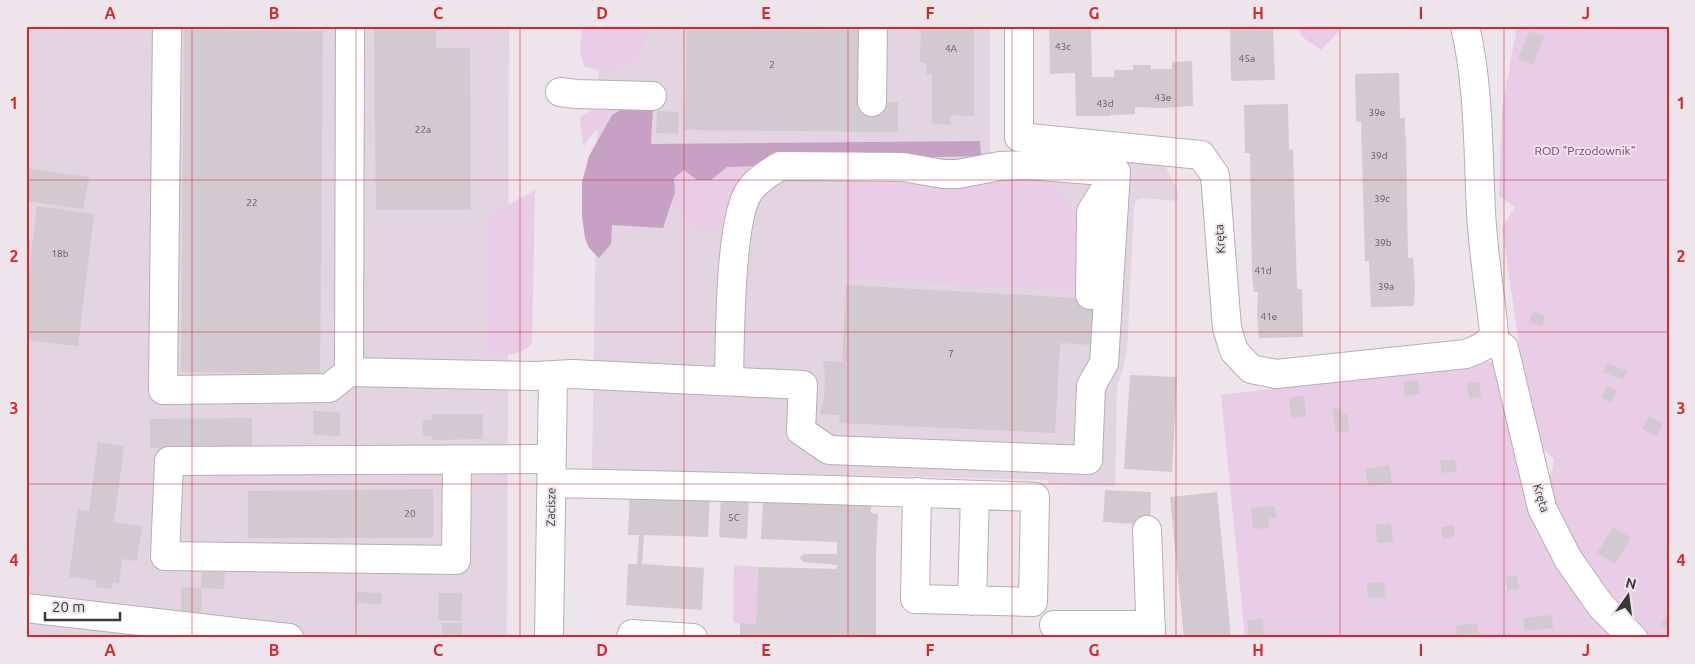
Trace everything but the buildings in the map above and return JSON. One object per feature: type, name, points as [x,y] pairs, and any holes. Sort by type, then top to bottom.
[{"type":"street","points":[[167,26],[162,390],[330,388],[349,372],[553,376],[572,374],[803,385],[801,431],[829,450],[1088,460],[1092,386],[1104,363],[1116,172]]},
{"type":"street","points":[[349,372],[350,26]]},
{"type":"street","points":[[872,102],[873,26]]},
{"type":"street","name":"Kręta","points":[[1018,26],[1019,137],[1202,155],[1215,175],[1227,328],[1234,351],[1251,369],[1276,374],[1466,354],[1483,348],[1491,340],[1504,348],[1542,508],[1568,559],[1601,606],[1634,638]]},
{"type":"street","points":[[1465,26],[1469,44],[1475,104],[1482,231],[1494,333],[1491,340]]},
{"type":"street","points":[[560,92],[652,96]]},
{"type":"street","points":[[729,381],[734,263],[740,214],[750,190],[764,176],[780,166],[903,167],[943,174],[958,174],[1000,166],[1029,165],[1116,172]]},
{"type":"street","points":[[1090,295],[1091,212],[1116,172]]},
{"type":"street","name":"Zacisze","points":[[550,638],[553,376]]},
{"type":"street","points":[[457,460],[456,560],[165,556],[169,462],[457,460],[552,471],[1035,497],[1033,602],[915,599],[917,492]]},
{"type":"street","points":[[972,601],[975,495]]},
{"type":"street","points":[[1054,626],[1151,631],[1147,530]]},
{"type":"street","points":[[26,608],[289,638]]},
{"type":"street","points":[[631,638],[632,634],[693,638]]},
{"type":"shaded area","points":[[26,26],[509,26],[507,638],[26,638]]},
{"type":"shaded area","points":[[599,26],[990,26],[990,154],[1164,164],[1177,189],[1178,201],[1145,198],[1136,200],[1134,209],[1127,350],[1122,373],[1117,385],[1115,486],[1048,484],[1048,480],[592,469]]},
{"type":"shaded area","points":[[627,106],[653,107],[651,144],[980,141],[981,156],[776,161],[761,166],[727,167],[711,180],[697,180],[684,170],[674,178],[675,192],[663,228],[612,225],[611,244],[599,258],[589,248],[585,238],[582,216],[582,182],[589,156],[612,115]]},
{"type":"green space","points":[[582,26],[635,26],[635,30],[647,30],[643,48],[636,59],[623,67],[607,71],[584,66],[580,53]]},
{"type":"green space","points":[[1300,26],[1344,26],[1321,50],[1301,36]]},
{"type":"green space","name":"ROD \"Przodownik\"","points":[[1517,26],[1669,26],[1669,638],[1648,638],[1609,601],[1558,516],[1549,476],[1554,459],[1542,448],[1521,358],[1502,228],[1515,207],[1499,196],[1502,109]]},
{"type":"green space","points":[[611,107],[612,111],[583,146],[580,117],[595,108]]},
{"type":"green space","points":[[761,166],[726,230],[697,229],[672,202],[675,192],[674,178],[684,169],[697,180],[711,180],[727,167]]},
{"type":"green space","points":[[846,177],[1049,179],[1081,221],[1076,291],[849,279],[850,248],[842,247]]},
{"type":"green space","points":[[535,190],[532,343],[528,348],[517,353],[487,353],[487,216]]},
{"type":"green space","points":[[1501,361],[1517,446],[1619,638],[1245,638],[1221,395]]},
{"type":"green space","points":[[734,565],[758,567],[756,624],[733,623]]}]
